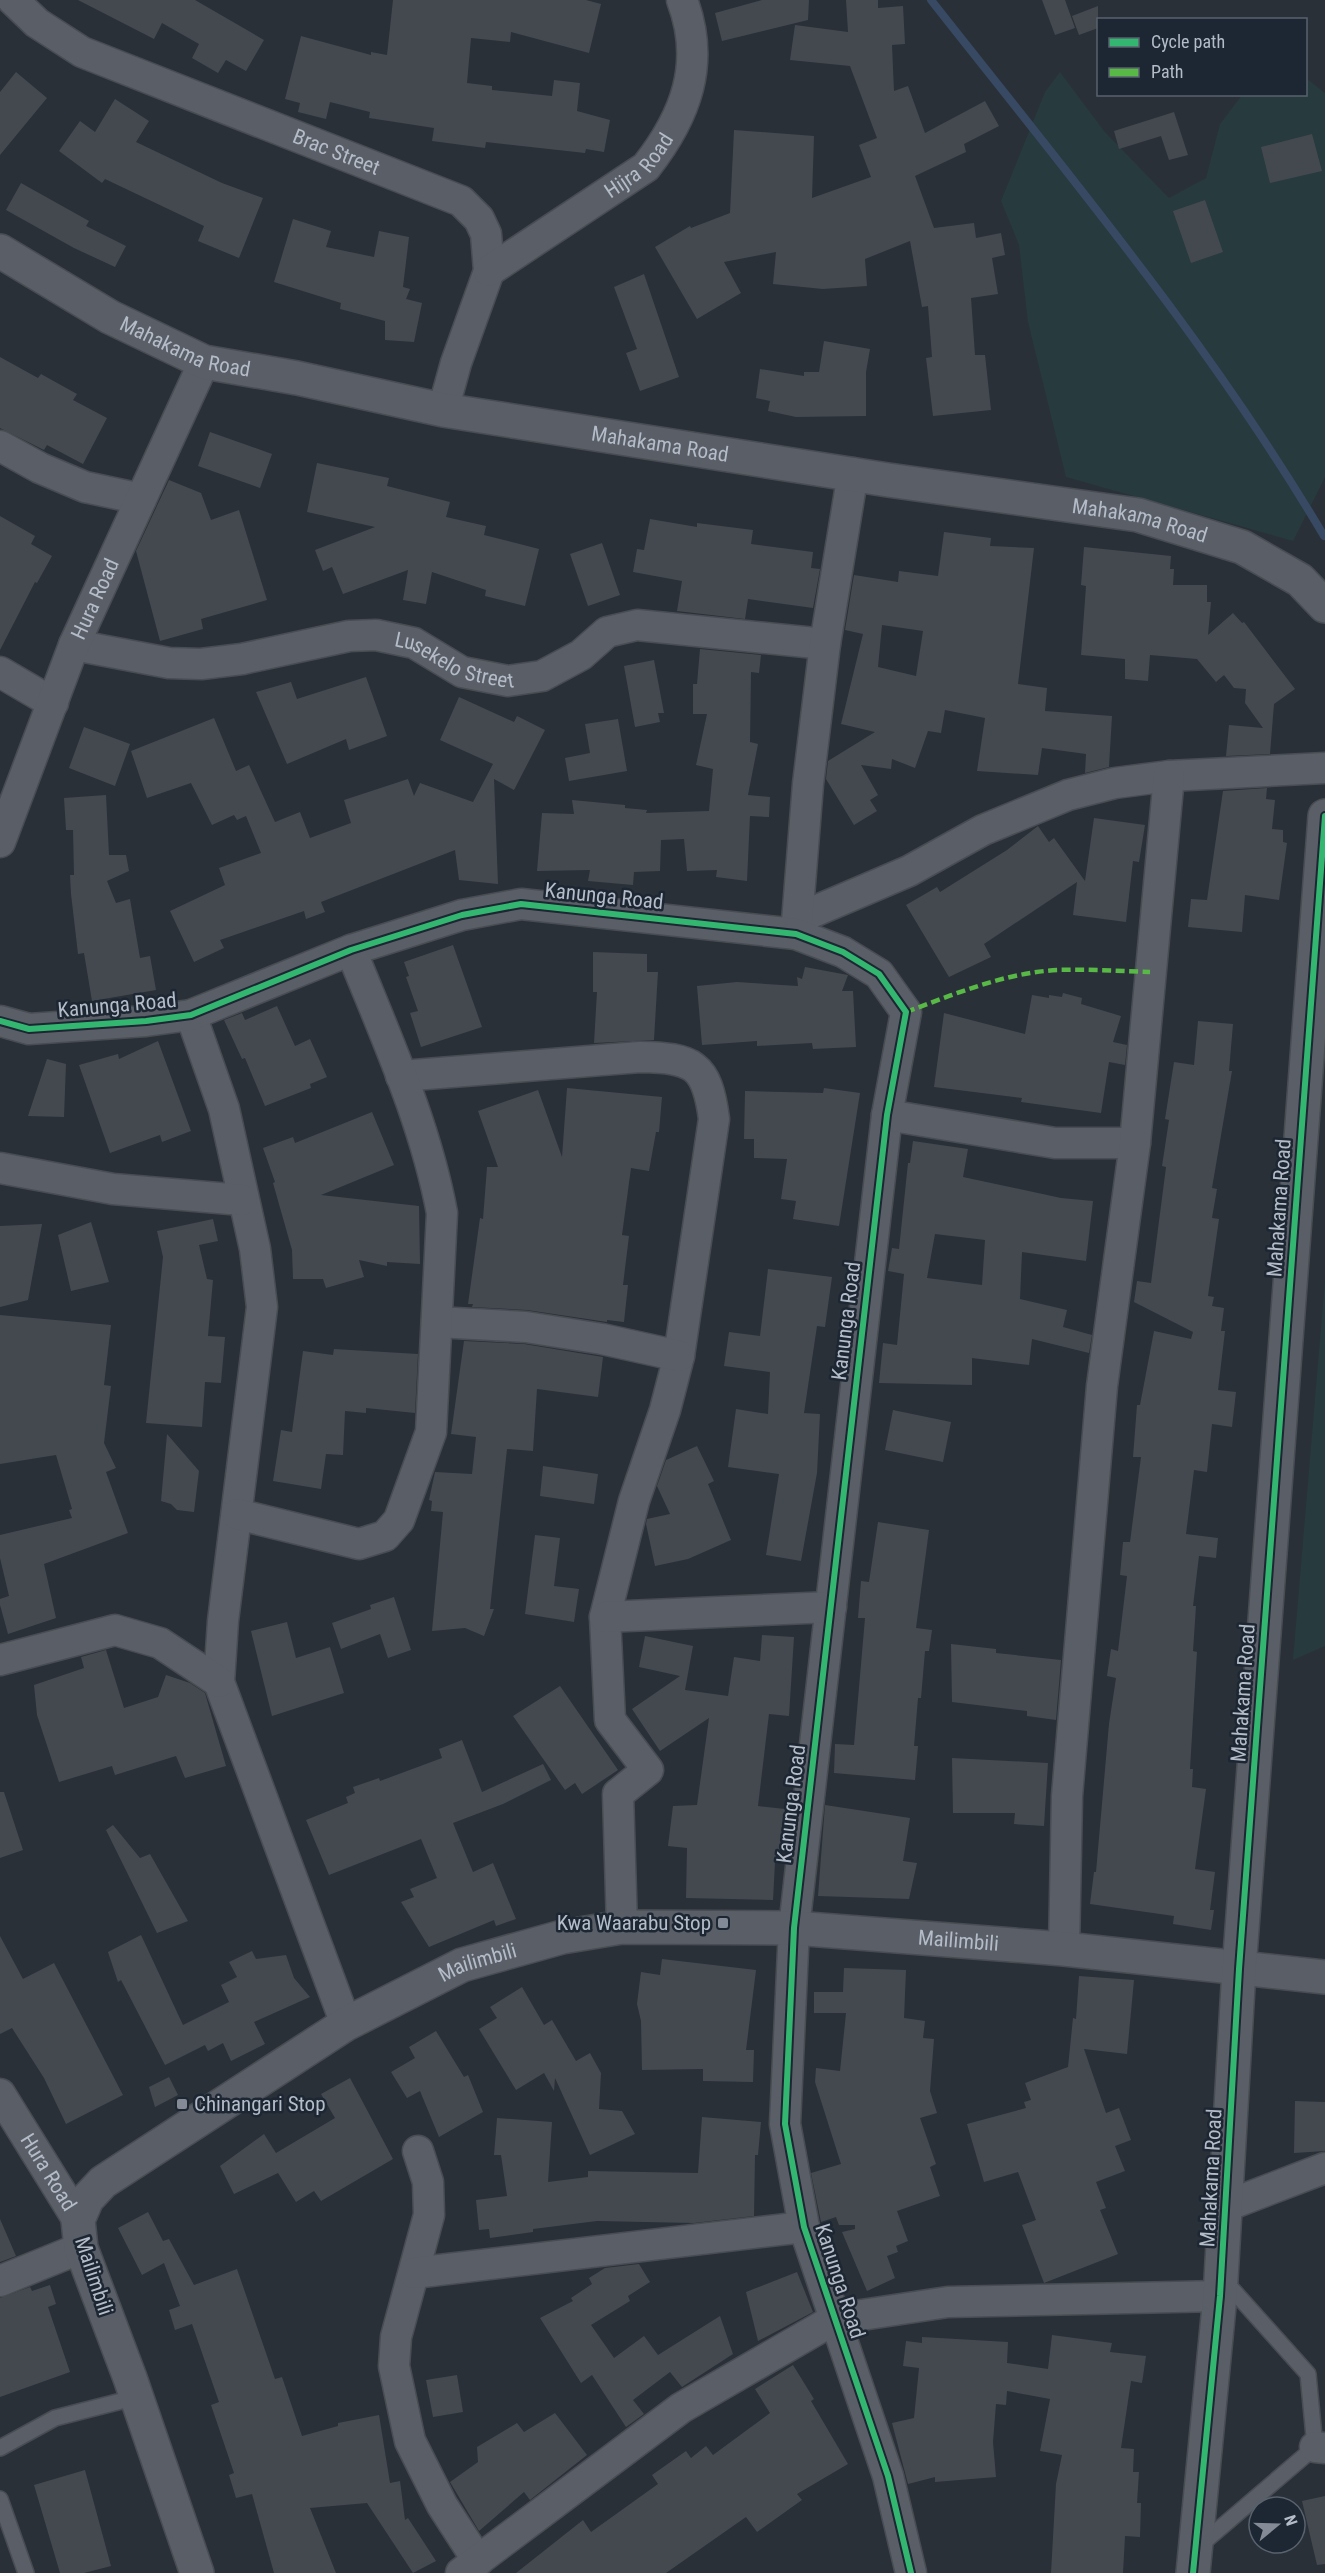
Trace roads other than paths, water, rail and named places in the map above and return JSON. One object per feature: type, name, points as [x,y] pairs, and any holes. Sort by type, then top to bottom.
[{"type":"street","name":"Brac Street","points":[[12,0],[38,23],[82,52],[460,201],[479,219],[486,234],[489,271],[456,363],[443,410]]},
{"type":"street","name":"Hijra Road","points":[[489,271],[646,167],[664,144],[680,116],[690,78],[693,52],[691,23],[682,0]]},
{"type":"street","name":"Mahakama Road","points":[[0,251],[110,317],[204,362],[297,378],[443,410],[1138,514],[1242,547],[1300,580],[1325,606]]},
{"type":"street","name":"Hura Road","points":[[0,842],[74,645],[204,362]]},
{"type":"street","points":[[0,446],[40,468],[85,487],[141,500]]},
{"type":"street","points":[[797,926],[808,784],[825,644],[852,473]]},
{"type":"street","name":"Lusekelo Street","points":[[74,645],[169,663],[201,664],[242,659],[349,636],[376,635],[414,643],[462,672],[508,681],[542,676],[581,655],[607,632],[637,625],[825,644]]},
{"type":"street","points":[[0,672],[53,703]]},
{"type":"street","points":[[797,926],[909,871],[983,830],[1068,795],[1115,783],[1169,776],[1325,768]]},
{"type":"street","points":[[1064,1948],[1067,1796],[1099,1421],[1135,1143],[1169,776]]},
{"type":"street","name":"Mahakama Road","points":[[1194,2561],[1221,2287],[1239,1969],[1318,996],[1325,816]]},
{"type":"street","name":"Kanunga Road","points":[[0,1021],[29,1029],[146,1021],[191,1015],[351,950],[462,915],[521,904],[797,926],[879,974],[906,1012],[887,1115],[794,1928],[785,2124],[804,2227],[888,2476],[911,2573]]},
{"type":"street","points":[[237,1514],[359,1544],[385,1536],[399,1520],[431,1432],[442,1213],[435,1178],[401,1076],[351,950]]},
{"type":"street","points":[[191,1015],[224,1109],[242,1200],[255,1249],[262,1307],[223,1621],[219,1682],[346,2024]]},
{"type":"street","points":[[401,1076],[640,1057],[683,1061],[694,1066],[705,1077],[711,1094],[714,1119],[679,1356],[665,1410],[634,1501],[605,1617],[610,1720],[648,1770],[618,1794],[622,1927]]},
{"type":"street","points":[[887,1115],[1055,1143],[1135,1143]]},
{"type":"street","points":[[0,1168],[113,1189],[242,1200]]},
{"type":"street","points":[[437,1322],[526,1327],[602,1339],[679,1356]]},
{"type":"street","points":[[605,1617],[831,1607]]},
{"type":"street","points":[[0,1660],[115,1630],[160,1642],[219,1682]]},
{"type":"street","name":"Mailimbili","points":[[197,2573],[79,2234],[87,2199],[104,2182],[346,2024],[462,1965],[562,1937],[622,1927],[794,1928],[1064,1948],[1325,1977]]},
{"type":"street","name":"Hura Road","points":[[0,2094],[79,2234]]},
{"type":"street","points":[[418,2151],[428,2182],[429,2215],[396,2337],[394,2366],[399,2400],[410,2441],[471,2568],[681,2408],[835,2319],[948,2302],[1221,2287]]},
{"type":"street","points":[[1226,2206],[1325,2168]]},
{"type":"street","points":[[414,2273],[804,2227]]},
{"type":"street","points":[[0,2281],[79,2234]]},
{"type":"lane","points":[[1194,2561],[1320,2448],[1308,2374],[1221,2287]]},
{"type":"lane","points":[[0,2448],[55,2418],[137,2397]]},
{"type":"lane","points":[[0,2499],[26,2573]]},
{"type":"waterway","points":[[931,0],[1086,196],[1186,328],[1280,465],[1324,536]]},
{"type":"place","name":"Kwa Waarabu Stop","points":[[723,1923]]},
{"type":"place","name":"Chinangari Stop","points":[[182,2104]]}]
